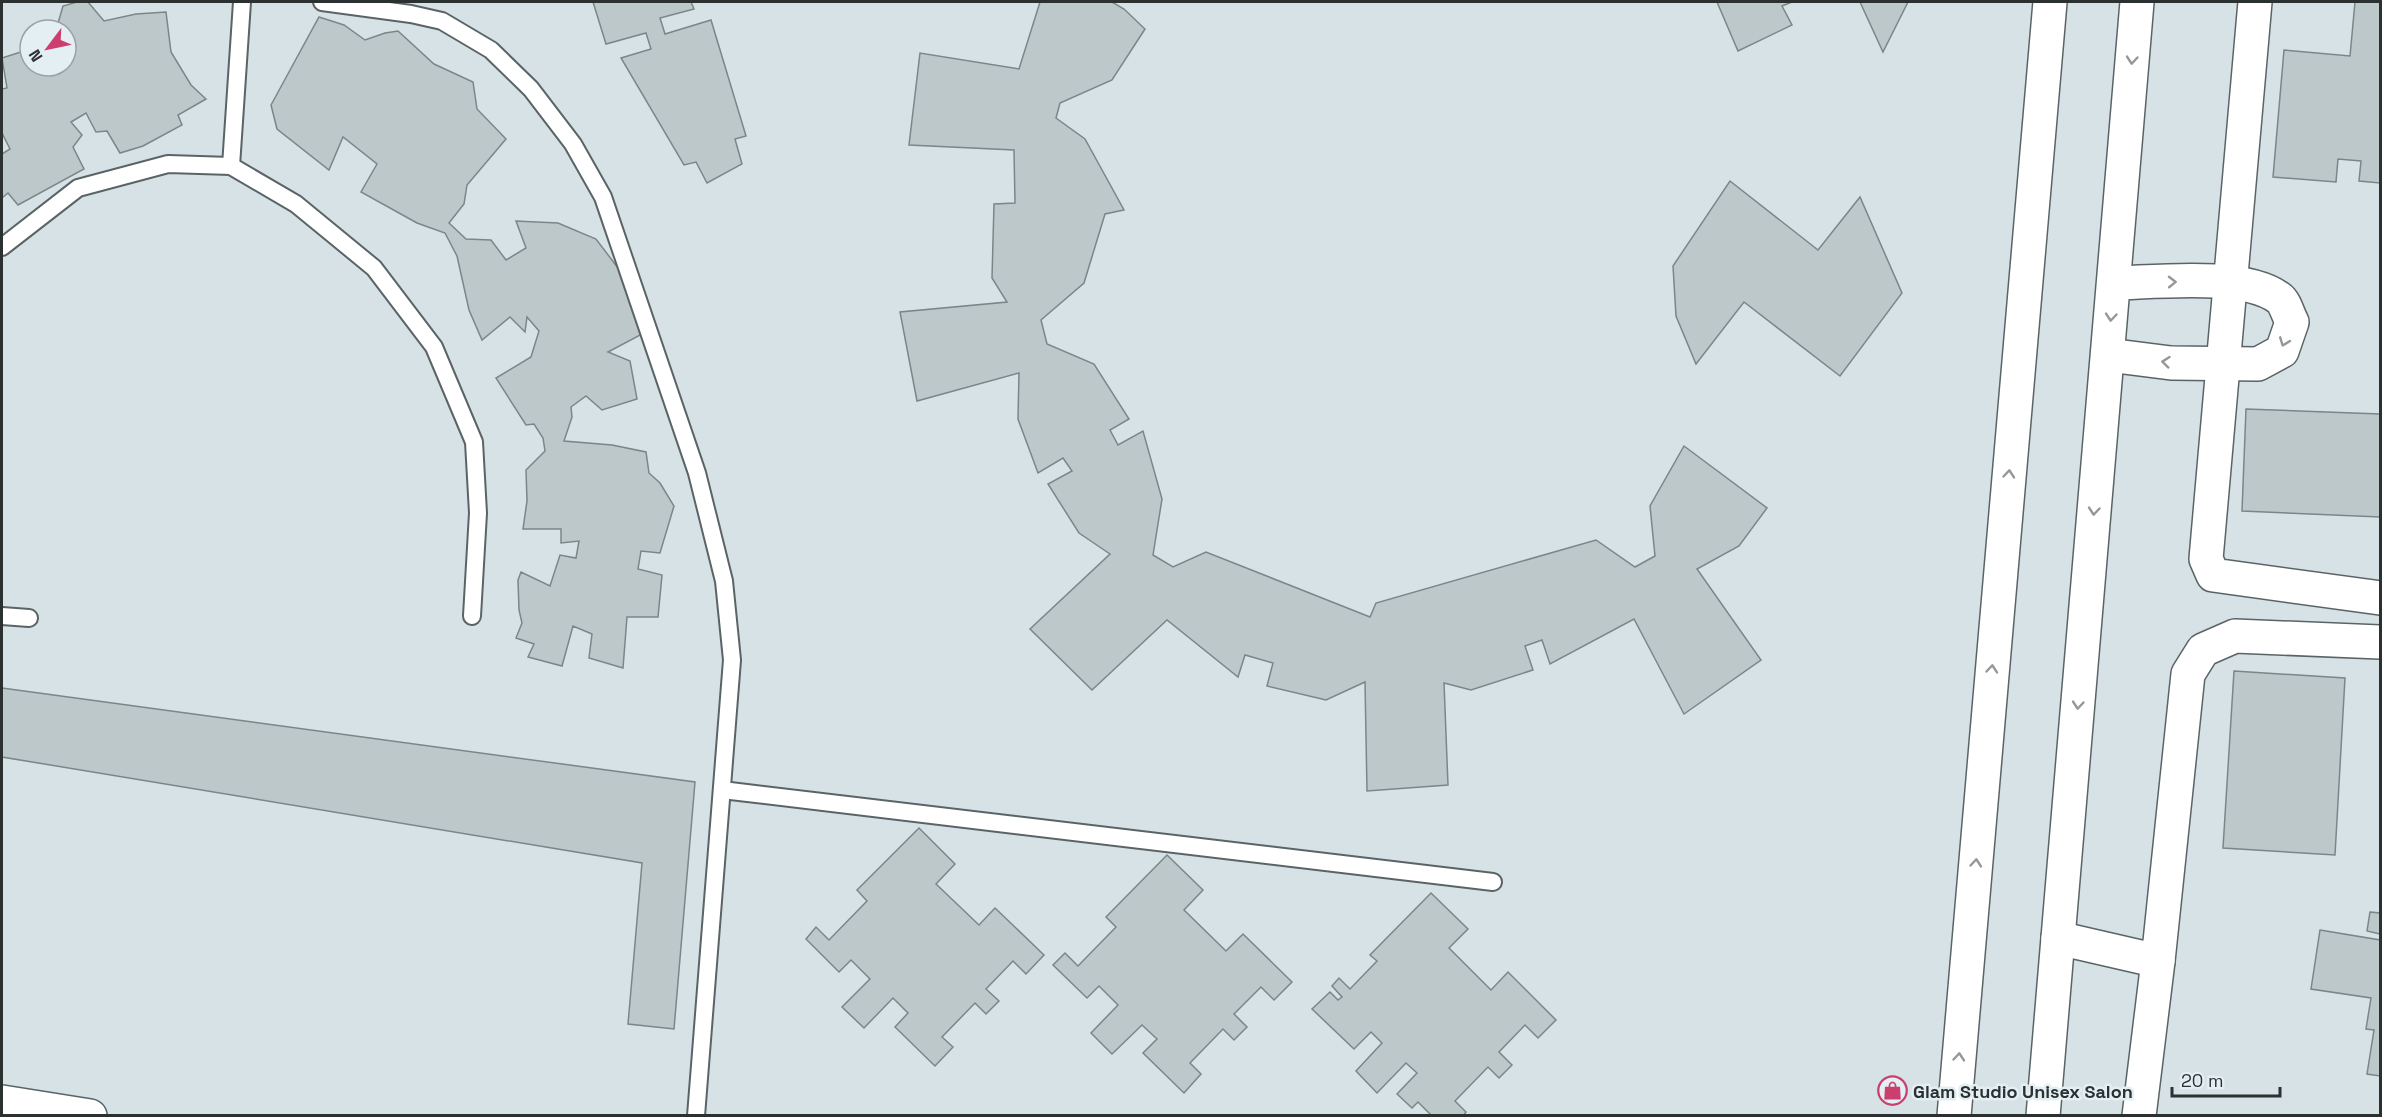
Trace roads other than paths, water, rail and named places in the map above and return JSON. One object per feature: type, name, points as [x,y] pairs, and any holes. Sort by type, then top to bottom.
[{"type":"street","points":[[1954,1116],[2050,2]]},
{"type":"street","points":[[2043,1116],[2137,2]]},
{"type":"street","points":[[2255,2],[2206,559],[2213,575],[2380,598]]},
{"type":"street","points":[[2108,355],[2171,363],[2258,364],[2282,351],[2292,322],[2280,299],[2254,286],[2230,282],[2114,283]]},
{"type":"street","points":[[2139,1116],[2158,961],[2188,674],[2203,650],[2235,636],[2380,642]]},
{"type":"street","points":[[2058,938],[2158,961]]},
{"type":"street","points":[[2,1102],[90,1116]]},
{"type":"lane","points":[[231,166],[242,2]]},
{"type":"lane","points":[[322,2],[411,14],[442,21],[491,50],[531,89],[573,144],[603,197],[697,473],[724,581],[732,660],[696,1116]]},
{"type":"lane","points":[[2,247],[78,188],[168,164],[231,166],[296,204],[374,268],[434,347],[474,442],[478,513],[472,616]]},
{"type":"lane","points":[[2,616],[29,618]]},
{"type":"lane","points":[[722,790],[1493,882]]},
{"type":"place","name":"Glam Studio Unisex Salon","points":[[1892,1091]]}]
